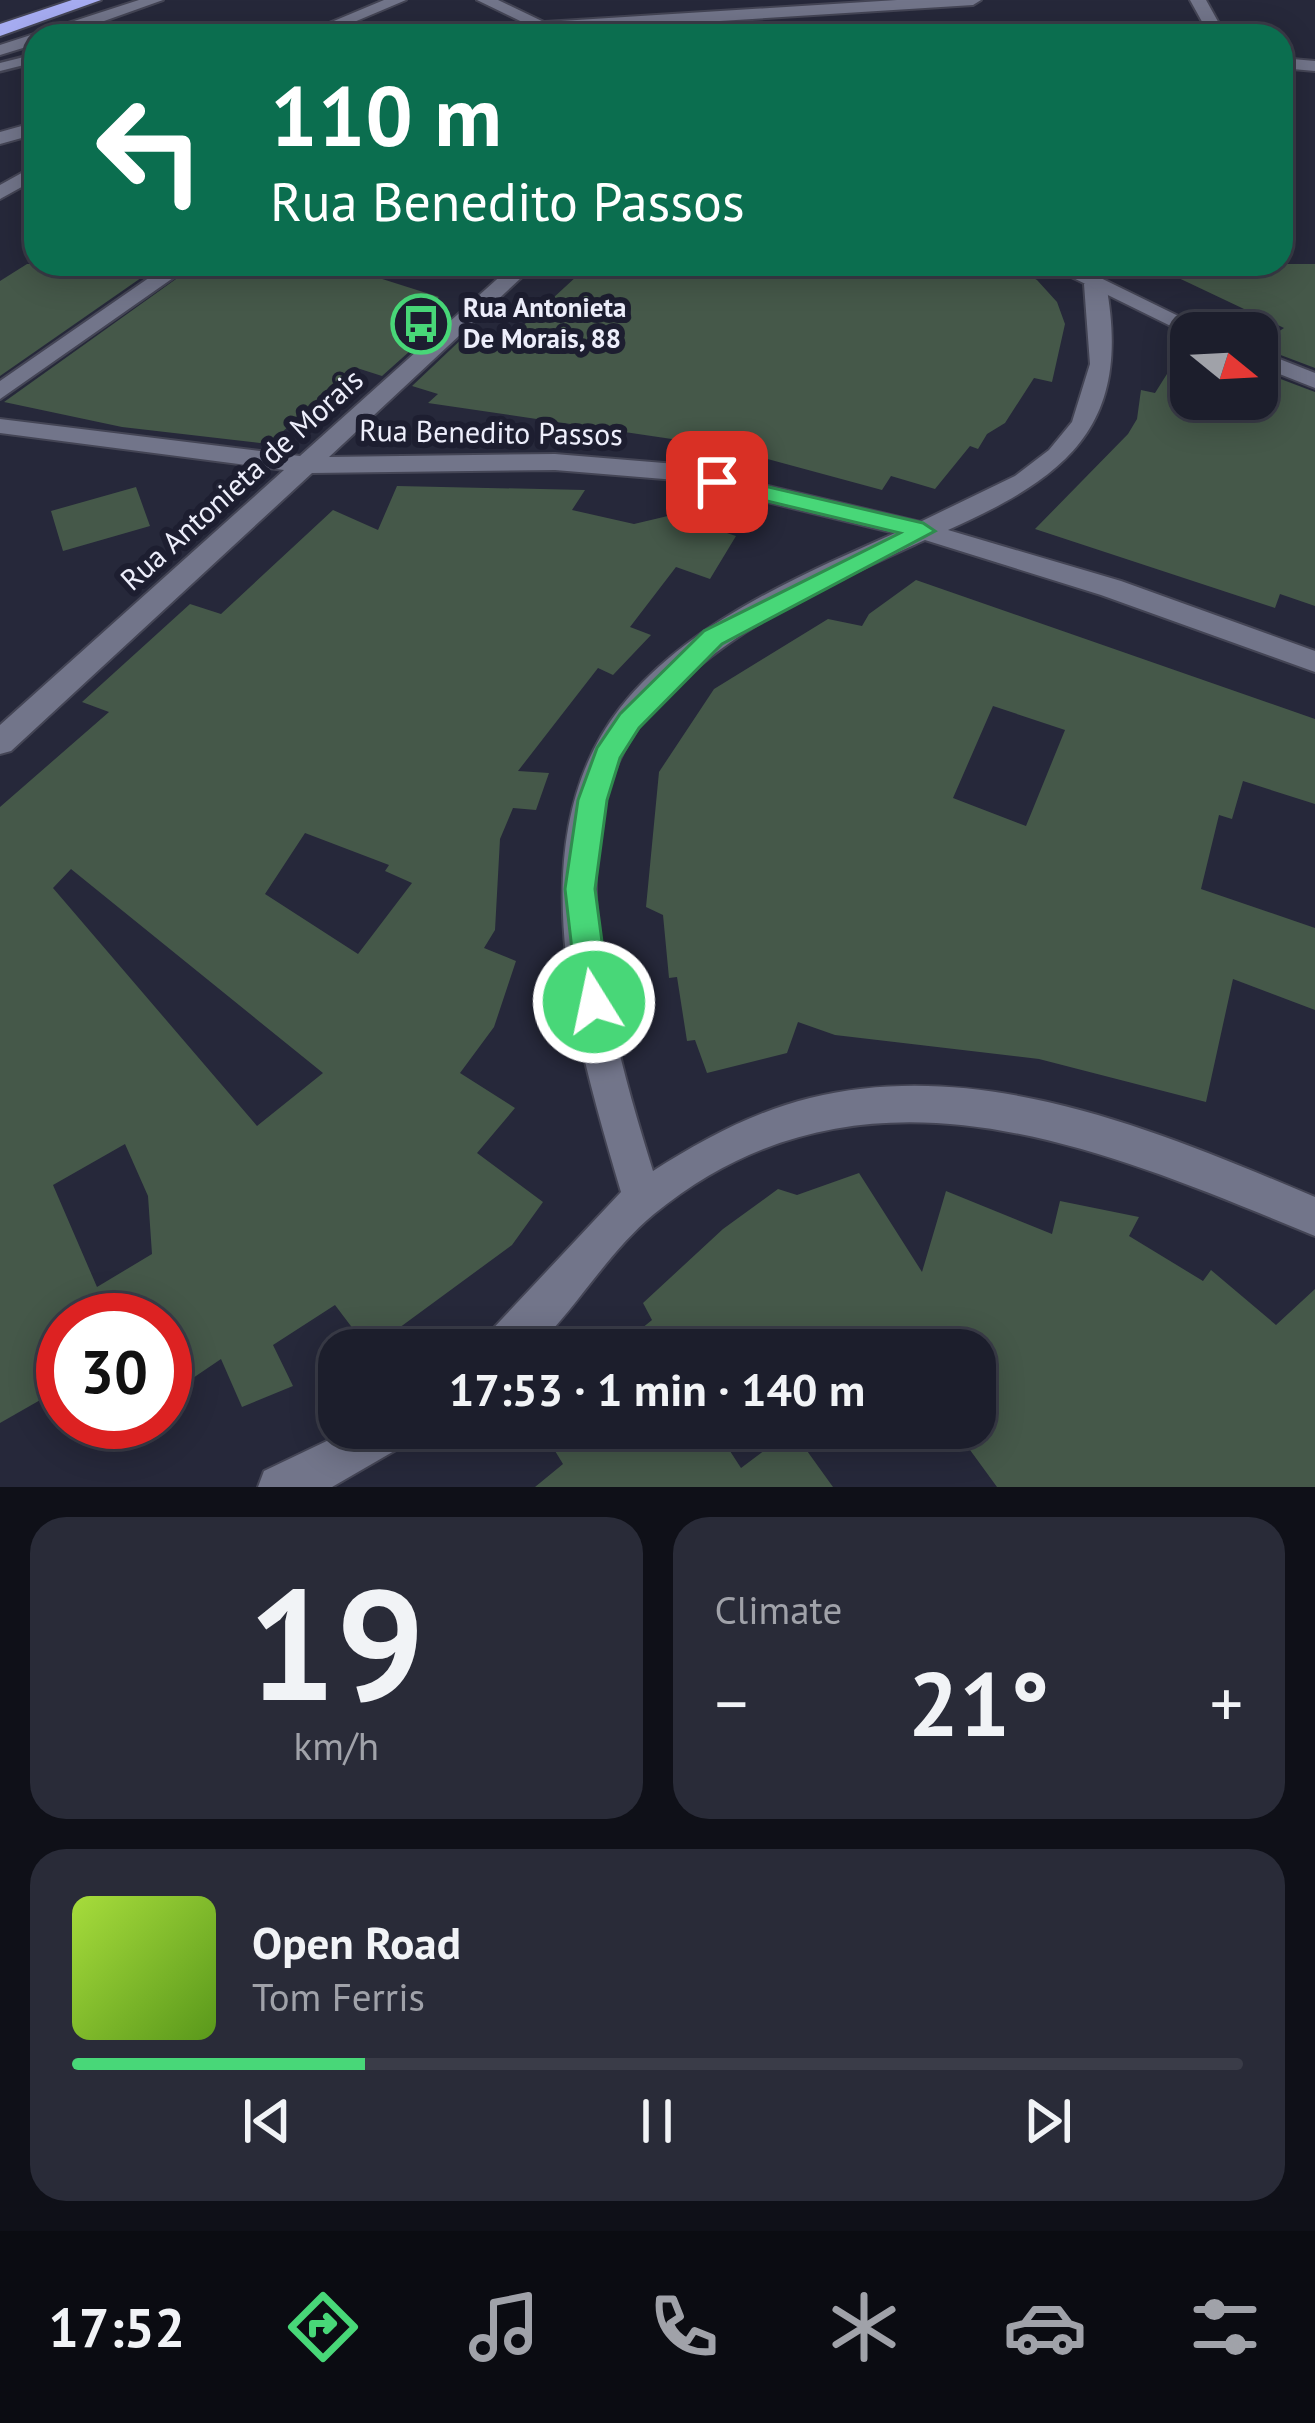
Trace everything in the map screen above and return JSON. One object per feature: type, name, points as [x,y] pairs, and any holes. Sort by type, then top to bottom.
[{"type":"highway","points":[[0,30],[91,0]]},
{"type":"street","points":[[82,24],[155,0]]},
{"type":"street","points":[[337,24],[398,0]]},
{"type":"street","points":[[485,0],[539,24]]},
{"type":"street","points":[[573,24],[973,0]]},
{"type":"street","points":[[0,392],[166,276]]},
{"type":"street","name":"Rua Antonieta de Morais","points":[[0,743],[513,276]]},
{"type":"street","points":[[1079,276],[1170,318]]},
{"type":"street","points":[[642,1199],[609,1091],[580,923],[592,800],[607,755],[630,721],[713,638],[923,531],[998,499],[1073,439],[1096,391],[1106,337],[1095,284]]},
{"type":"street","points":[[1278,366],[1315,381]]},
{"type":"street","name":"Rua Benedito Passos","points":[[0,426],[63,439],[307,465],[555,462],[676,472],[923,531],[1112,588],[1315,662]]},
{"type":"street","points":[[528,1329],[642,1199],[729,1141],[819,1109],[935,1101],[1025,1112],[1138,1146],[1315,1217]]},
{"type":"street","points":[[280,1487],[360,1449]]},
{"type":"building","points":[[1293,264],[1315,264],[1315,368],[1278,354],[1278,332],[1284,328],[1278,325],[1278,312],[1250,312],[1174,276],[1293,276]]},
{"type":"building","points":[[24,266],[24,276],[144,276],[0,376],[0,281]]},
{"type":"building","points":[[180,276],[373,276],[439,297],[415,318],[439,325],[382,376],[357,368],[268,444],[122,427],[4,402]]},
{"type":"building","points":[[577,276],[1030,276],[1057,302],[1065,324],[1052,382],[1034,378],[1005,423],[987,434],[978,449],[970,446],[935,489],[891,476],[882,490],[719,446],[428,403],[438,394],[412,386],[468,333],[503,344]]},
{"type":"building","points":[[1170,369],[1170,420],[1278,420],[1278,378],[1315,392],[1315,606],[1280,594],[1275,608],[1035,529],[1128,434],[1137,419],[1141,390],[1155,393]]},
{"type":"building","points":[[397,486],[585,490],[572,510],[634,524],[672,515],[736,536],[710,579],[676,567],[630,627],[651,635],[613,675],[598,668],[518,771],[549,773],[536,810],[513,808],[500,839],[495,930],[484,948],[516,961],[494,1027],[460,1073],[515,1108],[477,1153],[543,1202],[512,1245],[398,1329],[353,1329],[335,1305],[273,1345],[293,1386],[242,1407],[221,1359],[192,1379],[192,1293],[36,1293],[36,1402],[0,1423],[0,807],[109,712],[82,702],[190,604],[221,614],[333,510],[378,530]],"holes":[[[305,833],[389,865],[385,871],[412,883],[358,954],[265,894]],[[71,869],[323,1073],[257,1126],[53,888]],[[125,1144],[148,1196],[152,1254],[97,1287],[53,1185]]]},
{"type":"building","points":[[136,487],[150,526],[63,551],[51,511]]},
{"type":"building","points":[[916,580],[1315,719],[1315,804],[1243,781],[1232,819],[1219,815],[1201,889],[1315,928],[1315,1010],[1233,979],[1206,1102],[1039,1059],[835,1035],[798,1022],[787,1053],[707,1073],[695,1040],[687,1041],[677,977],[669,978],[663,915],[646,907],[659,772],[714,689],[828,619],[862,626],[869,614]],"holes":[[[993,706],[1065,730],[1026,826],[953,798]]]},
{"type":"building","points":[[859,1173],[922,1272],[946,1191],[1052,1234],[1060,1201],[1139,1217],[1129,1236],[1203,1281],[1211,1270],[1276,1325],[1315,1289],[1315,1487],[997,1487],[969,1449],[996,1449],[996,1329],[641,1329],[652,1320],[643,1303],[723,1229],[778,1189],[797,1195]]},
{"type":"building","points":[[554,1449],[729,1449],[741,1468],[766,1449],[806,1449],[833,1487],[535,1487],[563,1464]]},
{"type":"place","name":"Rua Antonieta De Morais, 88","points":[[421,324]]},
{"type":"route","points":[[594,1002],[580,923],[580,889],[592,800],[607,755],[630,721],[713,638],[923,531],[717,482]]}]
